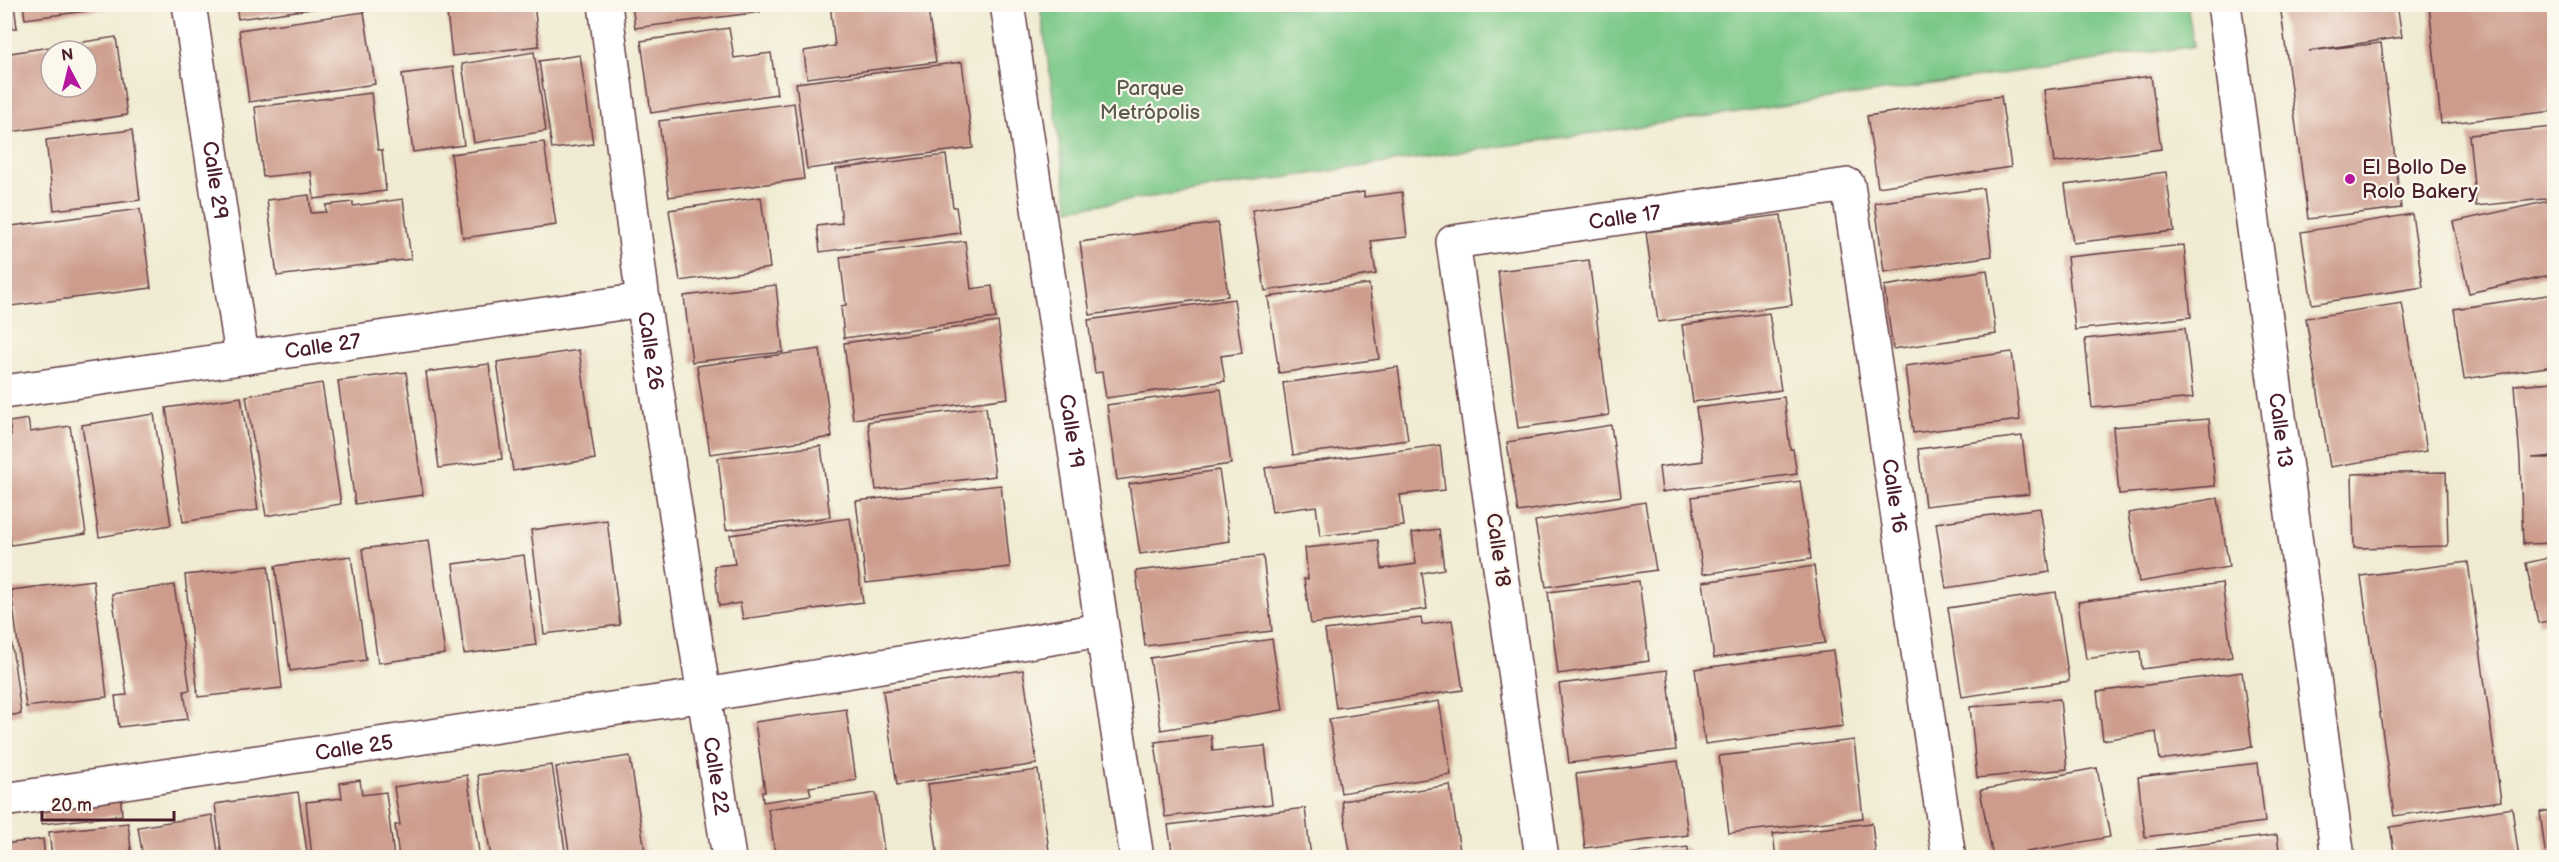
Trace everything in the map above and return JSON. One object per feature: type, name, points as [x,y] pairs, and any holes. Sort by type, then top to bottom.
[{"type":"street","name":"Calle 29","points":[[189,4],[242,356]]},
{"type":"street","name":"Calle 26","points":[[605,4],[643,300],[705,695]]},
{"type":"street","name":"Calle 19","points":[[1007,4],[1137,858]]},
{"type":"street","name":"Calle 13","points":[[2224,4],[2338,858]]},
{"type":"street","name":"Calle 16","points":[[1797,193],[1848,185],[1949,858]]},
{"type":"street","name":"Calle 17","points":[[1453,242],[1797,193]]},
{"type":"street","name":"Calle 18","points":[[1453,242],[1542,858]]},
{"type":"street","name":"Calle 27","points":[[4,392],[643,300]]},
{"type":"street","name":"Calle 25","points":[[4,800],[705,695],[1101,630]]},
{"type":"street","name":"Calle 22","points":[[705,695],[729,858]]},
{"type":"green space","name":"Parque Metrópolis","points":[[2187,4],[2194,46],[1069,209],[1040,5]]},
{"type":"building","points":[[4,4],[14,4],[17,28],[4,29]]},
{"type":"building","points":[[23,4],[110,4],[110,8],[25,19]]},
{"type":"building","points":[[236,4],[332,4],[332,6],[238,19]]},
{"type":"building","points":[[446,4],[534,4],[539,46],[452,56]]},
{"type":"building","points":[[632,4],[759,4],[760,12],[635,28]]},
{"type":"building","points":[[830,4],[927,4],[936,62],[807,78],[804,51],[835,46]]},
{"type":"building","points":[[2280,4],[2397,4],[2402,37],[2309,51],[2381,43],[2401,208],[2308,219]]},
{"type":"building","points":[[2429,4],[2554,4],[2554,111],[2441,124]]},
{"type":"building","points":[[364,12],[375,84],[249,102],[239,30]]},
{"type":"building","points":[[729,28],[734,58],[771,53],[777,94],[651,113],[641,41]]},
{"type":"building","points":[[116,37],[127,115],[4,133],[4,54],[39,49],[39,99],[99,99],[99,40]]},
{"type":"building","points":[[534,52],[546,131],[474,143],[462,64]]},
{"type":"building","points":[[580,55],[593,144],[552,149],[539,61]]},
{"type":"building","points":[[962,62],[973,148],[807,169],[796,83]]},
{"type":"building","points":[[453,67],[464,145],[413,152],[402,74]]},
{"type":"building","points":[[2151,76],[2161,149],[2054,163],[2044,90]]},
{"type":"building","points":[[371,93],[378,150],[382,150],[386,191],[314,199],[311,172],[263,177],[255,107]]},
{"type":"building","points":[[2001,96],[2011,167],[1878,187],[1867,116]]},
{"type":"building","points":[[794,103],[804,179],[669,197],[659,121]]},
{"type":"building","points":[[2554,127],[2554,198],[2476,206],[2469,135]]},
{"type":"building","points":[[132,130],[140,200],[54,210],[46,140]]},
{"type":"building","points":[[544,142],[556,225],[463,238],[451,154]]},
{"type":"building","points":[[946,155],[953,207],[956,207],[960,233],[820,252],[817,226],[842,223],[836,169]]},
{"type":"building","points":[[2166,172],[2174,231],[2073,243],[2065,185]]},
{"type":"building","points":[[1983,188],[1992,256],[1884,272],[1875,203]]},
{"type":"building","points":[[1364,192],[1364,197],[1402,192],[1407,237],[1371,241],[1376,274],[1265,291],[1252,210]]},
{"type":"building","points":[[309,195],[311,213],[326,212],[326,205],[353,202],[353,206],[403,199],[411,259],[277,276],[267,200]]},
{"type":"building","points":[[761,197],[770,268],[680,281],[669,210]]},
{"type":"building","points":[[2554,200],[2554,274],[2469,293],[2453,222]]},
{"type":"building","points":[[140,209],[151,288],[11,306],[4,254],[4,227]]},
{"type":"building","points":[[2412,214],[2423,287],[2312,304],[2301,232]]},
{"type":"building","points":[[1781,215],[1792,305],[1658,322],[1646,232]]},
{"type":"building","points":[[1218,223],[1228,296],[1090,315],[1080,242]]},
{"type":"building","points":[[965,241],[971,289],[992,286],[996,318],[844,338],[841,306],[846,305],[840,257]]},
{"type":"building","points":[[2184,245],[2191,317],[2075,330],[2067,257]]},
{"type":"building","points":[[1589,260],[1609,415],[1518,428],[1498,271]]},
{"type":"building","points":[[1987,270],[1996,334],[1893,349],[1884,286]]},
{"type":"building","points":[[1369,284],[1379,359],[1279,373],[1268,297]]},
{"type":"building","points":[[776,285],[783,352],[692,362],[684,296]]},
{"type":"building","points":[[2554,294],[2554,366],[2464,379],[2454,309]]},
{"type":"building","points":[[1234,299],[1242,353],[1221,356],[1225,381],[1106,398],[1102,372],[1095,373],[1088,320]]},
{"type":"building","points":[[2402,303],[2427,451],[2330,467],[2306,318]]},
{"type":"building","points":[[1769,313],[1781,390],[1693,402],[1682,325]]},
{"type":"building","points":[[998,322],[1008,398],[853,419],[844,343]]},
{"type":"building","points":[[2185,328],[2193,398],[2092,408],[2085,339]]},
{"type":"building","points":[[820,349],[832,437],[710,454],[697,366]]},
{"type":"building","points":[[579,350],[595,459],[513,471],[497,362]]},
{"type":"building","points":[[2012,352],[2020,420],[1913,433],[1905,366]]},
{"type":"building","points":[[489,364],[502,459],[439,468],[426,372]]},
{"type":"building","points":[[1398,367],[1408,440],[1293,455],[1283,383]]},
{"type":"building","points":[[406,372],[423,495],[355,504],[338,381]]},
{"type":"building","points":[[2554,382],[2554,456],[2532,458],[2554,458],[2554,543],[2523,544],[2520,459],[2514,385]]},
{"type":"building","points":[[322,383],[341,504],[266,516],[246,396]]},
{"type":"building","points":[[1221,389],[1231,464],[1117,480],[1107,405]]},
{"type":"building","points":[[241,397],[258,510],[183,522],[166,408]]},
{"type":"building","points":[[1784,397],[1790,449],[1793,449],[1797,474],[1662,492],[1659,467],[1703,461],[1696,408]]},
{"type":"building","points":[[986,407],[995,476],[876,490],[868,422]]},
{"type":"building","points":[[154,414],[171,525],[99,537],[82,425]]},
{"type":"building","points":[[28,419],[30,432],[70,426],[86,534],[11,545],[4,500],[4,436],[11,435],[9,422]]},
{"type":"building","points":[[2209,419],[2215,486],[2119,494],[2113,427]]},
{"type":"building","points":[[1611,425],[1621,496],[1518,512],[1507,442]]},
{"type":"building","points":[[2022,436],[2029,494],[1925,506],[1918,449]]},
{"type":"building","points":[[1440,445],[1445,490],[1400,495],[1404,526],[1320,536],[1316,506],[1272,512],[1265,468]]},
{"type":"building","points":[[821,446],[830,517],[726,530],[718,458]]},
{"type":"building","points":[[1219,470],[1230,541],[1140,554],[1129,484]]},
{"type":"building","points":[[2446,472],[2448,546],[2354,548],[2352,474]]},
{"type":"building","points":[[1800,481],[1811,559],[1703,574],[1692,497]]},
{"type":"building","points":[[1001,485],[1010,567],[866,583],[856,501]]},
{"type":"building","points":[[2218,498],[2229,567],[2139,582],[2128,513]]},
{"type":"building","points":[[1645,502],[1656,570],[1546,587],[1535,521]]},
{"type":"building","points":[[2040,508],[2050,572],[1946,588],[1936,523]]},
{"type":"building","points":[[850,518],[863,602],[743,619],[740,603],[719,606],[714,566],[735,564],[730,535]]},
{"type":"building","points":[[607,520],[620,625],[544,634],[531,530]]},
{"type":"building","points":[[1439,529],[1444,569],[1422,573],[1427,609],[1311,624],[1304,579],[1308,579],[1305,548],[1378,540],[1382,569],[1416,564],[1412,533]]},
{"type":"building","points":[[429,540],[445,654],[378,663],[362,549]]},
{"type":"building","points":[[524,555],[536,645],[464,654],[453,564]]},
{"type":"building","points":[[351,556],[366,660],[290,671],[275,566]]},
{"type":"building","points":[[1263,556],[1272,631],[1145,646],[1136,571]]},
{"type":"building","points":[[2554,557],[2554,620],[2538,623],[2526,563]]},
{"type":"building","points":[[2468,562],[2501,801],[2394,816],[2361,576]]},
{"type":"building","points":[[268,566],[282,688],[198,697],[185,575]]},
{"type":"building","points":[[1814,566],[1825,643],[1714,658],[1703,582]]},
{"type":"building","points":[[93,580],[107,697],[26,707],[11,590]]},
{"type":"building","points":[[1639,581],[1649,661],[1558,674],[1548,592]]},
{"type":"building","points":[[2222,583],[2232,657],[2142,669],[2140,651],[2086,659],[2078,602]]},
{"type":"building","points":[[174,585],[190,690],[184,691],[188,719],[119,727],[115,696],[127,695],[112,594]]},
{"type":"building","points":[[2056,592],[2069,681],[1962,697],[1948,608]]},
{"type":"building","points":[[4,617],[8,617],[21,714],[4,716]]},
{"type":"building","points":[[1421,618],[1422,625],[1452,620],[1463,690],[1336,708],[1325,630]]},
{"type":"building","points":[[1272,639],[1283,710],[1161,730],[1150,658]]},
{"type":"building","points":[[1833,651],[1843,726],[1705,744],[1695,669]]},
{"type":"building","points":[[1023,670],[1037,764],[897,785],[883,691]]},
{"type":"building","points":[[1667,670],[1676,750],[1569,763],[1559,684]]},
{"type":"building","points":[[2242,672],[2252,747],[2160,760],[2156,732],[2103,740],[2097,692]]},
{"type":"building","points":[[2060,699],[2067,769],[1977,778],[1970,707]]},
{"type":"building","points":[[1439,701],[1451,775],[1341,793],[1329,719]]},
{"type":"building","points":[[846,709],[856,780],[809,787],[811,795],[763,802],[762,792],[765,792],[755,722]]},
{"type":"building","points":[[1211,735],[1213,751],[1265,746],[1272,804],[1165,817],[1155,742]]},
{"type":"building","points":[[1854,740],[1863,818],[1729,833],[1719,756]]},
{"type":"building","points":[[630,756],[646,858],[570,858],[556,767]]},
{"type":"building","points":[[1678,761],[1688,835],[1585,848],[1576,774]]},
{"type":"building","points":[[2258,763],[2265,822],[2145,837],[2138,777]]},
{"type":"building","points":[[552,765],[566,858],[491,858],[478,775]]},
{"type":"building","points":[[2097,768],[2110,837],[1993,858],[1980,790]]},
{"type":"building","points":[[1038,770],[1049,851],[997,858],[938,858],[928,784]]},
{"type":"building","points":[[467,775],[480,858],[399,858],[395,825],[400,825],[394,787]]},
{"type":"building","points":[[360,780],[362,795],[386,792],[394,858],[312,858],[306,802],[342,798],[340,783]]},
{"type":"building","points":[[1450,785],[1461,858],[1351,858],[1342,801]]},
{"type":"building","points":[[120,791],[122,815],[42,824],[39,799]]},
{"type":"building","points":[[298,792],[308,858],[222,858],[215,804]]},
{"type":"building","points":[[876,793],[885,858],[776,858],[768,809]]},
{"type":"building","points":[[1305,808],[1311,858],[1173,858],[1168,825]]},
{"type":"building","points":[[2512,808],[2519,858],[2395,858],[2390,827]]},
{"type":"building","points":[[2554,810],[2554,858],[2546,858],[2540,812]]},
{"type":"building","points":[[212,815],[219,858],[143,858],[138,827]]},
{"type":"building","points":[[128,823],[132,858],[52,858],[49,832]]},
{"type":"building","points":[[1872,823],[1876,858],[1776,858],[1773,834]]},
{"type":"building","points":[[2277,835],[2280,858],[2139,858],[2138,852]]},
{"type":"building","points":[[43,839],[45,858],[4,858],[4,844]]},
{"type":"building","points":[[1688,847],[1689,858],[1611,858],[1610,856]]},
{"type":"place","name":"El Bollo De Rolo Bakery","points":[[2350,179]]}]
